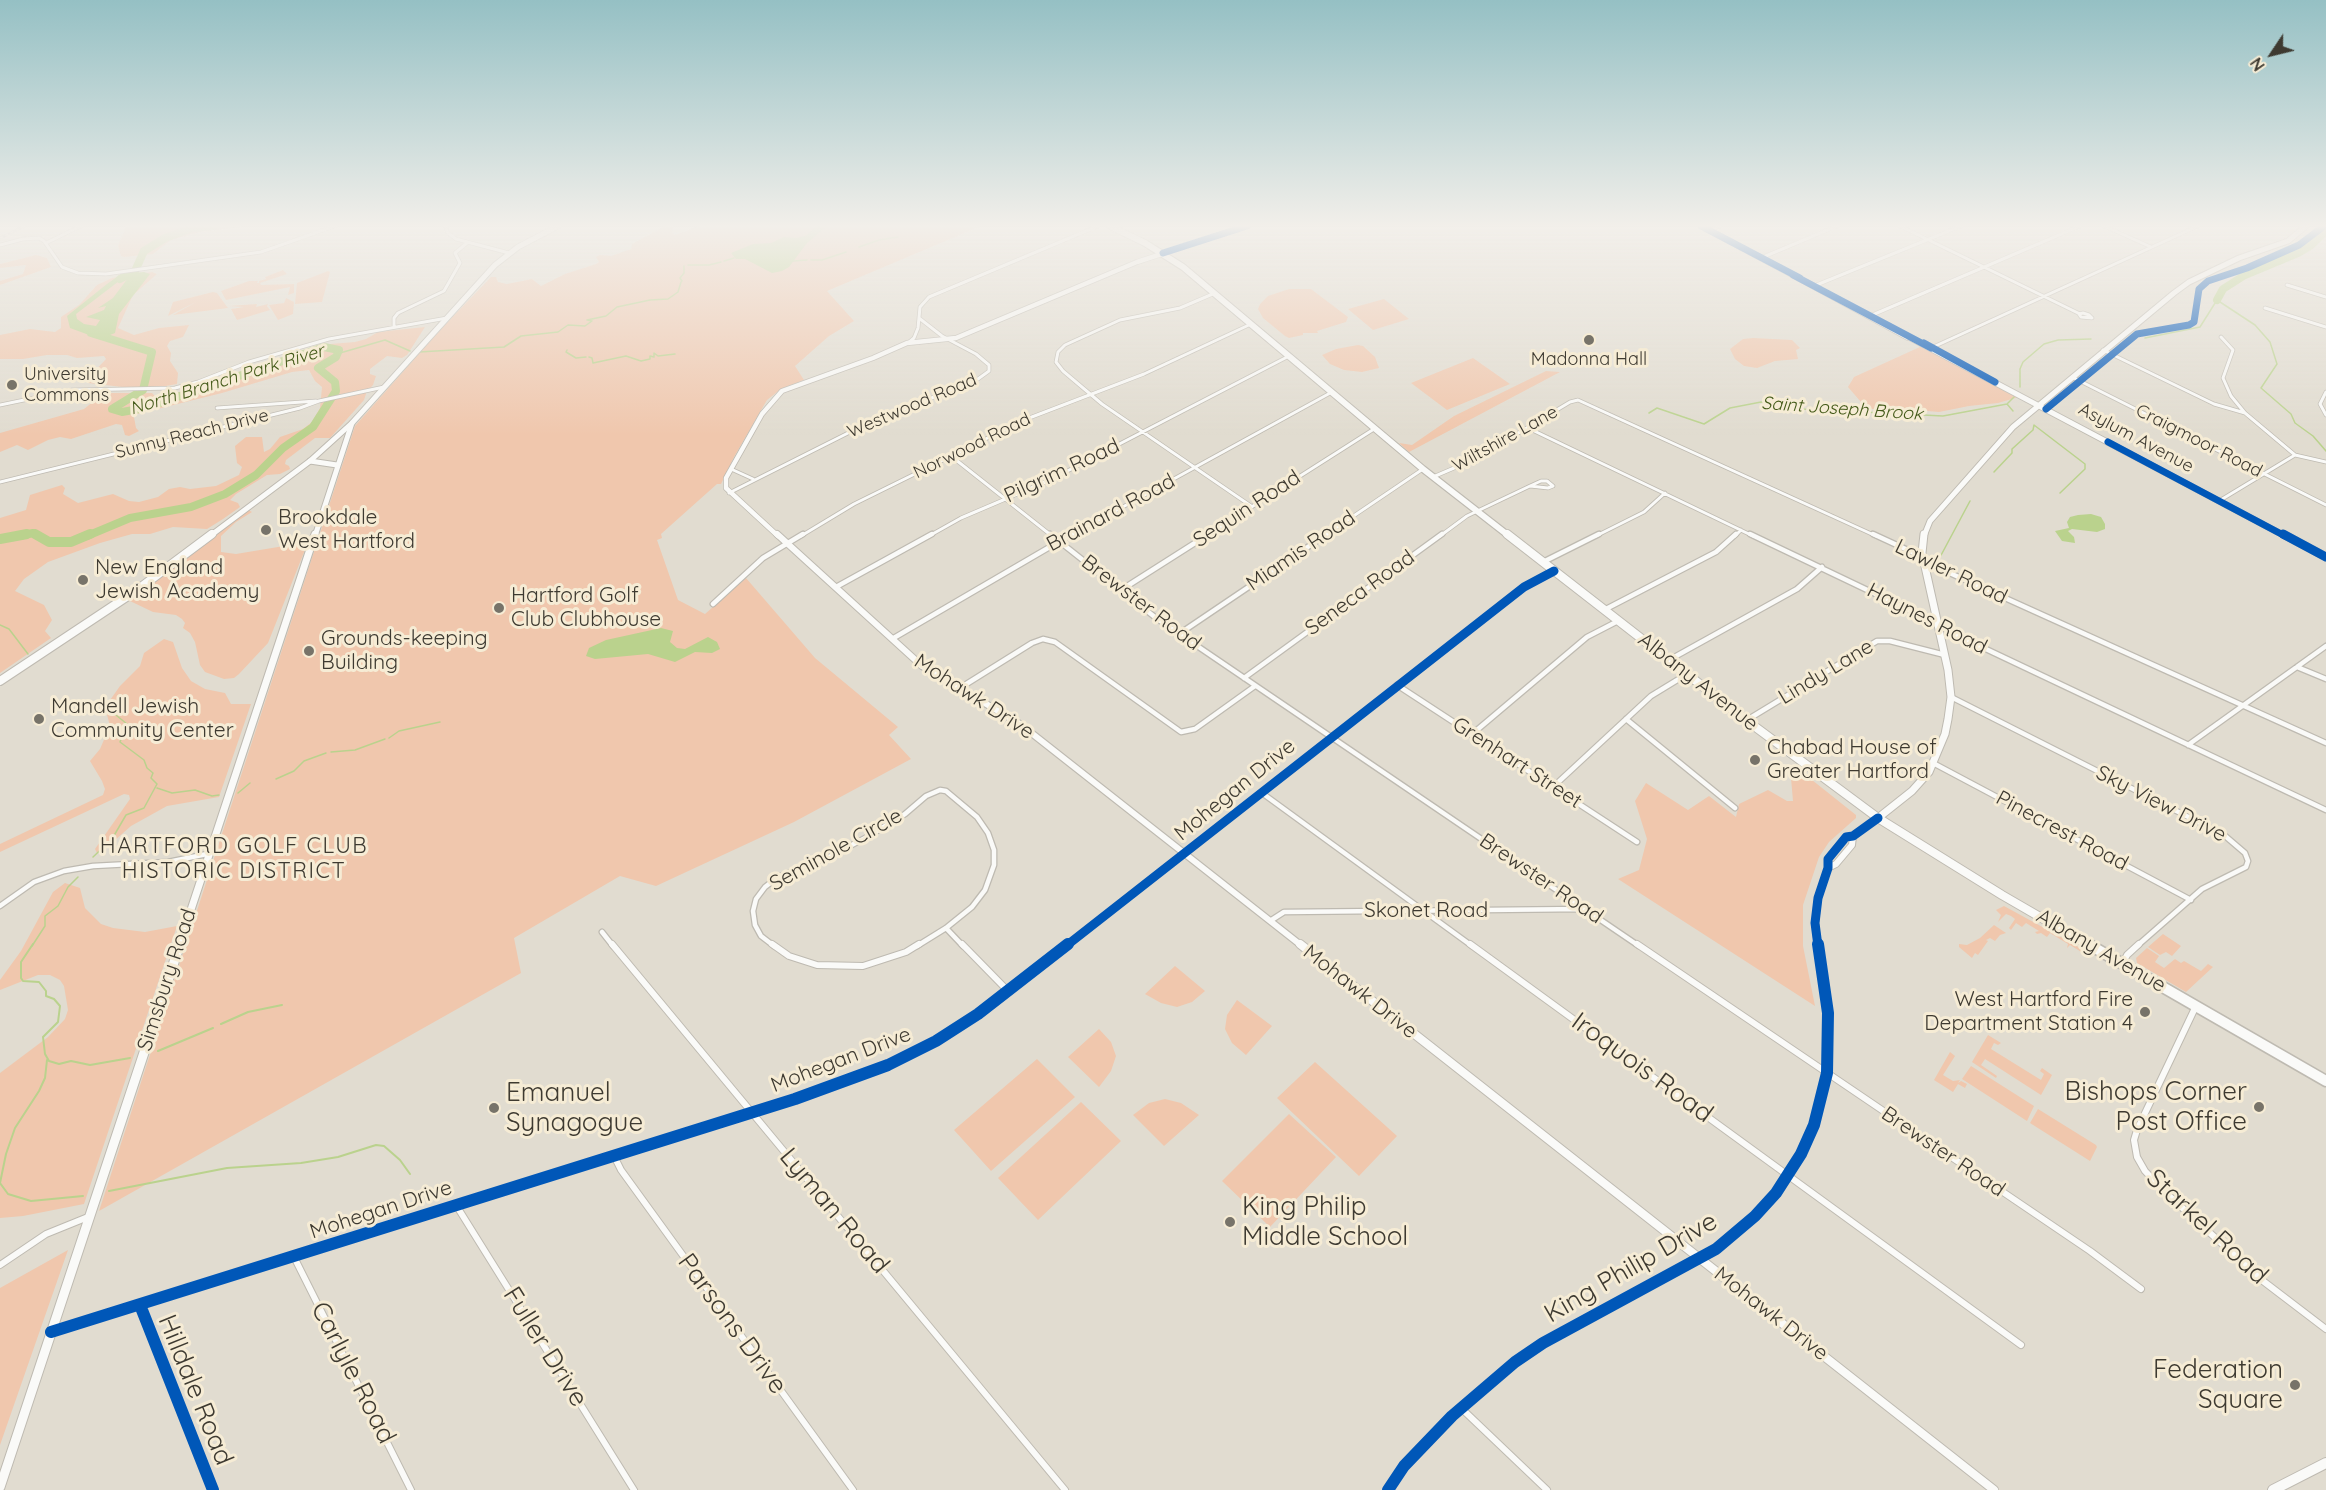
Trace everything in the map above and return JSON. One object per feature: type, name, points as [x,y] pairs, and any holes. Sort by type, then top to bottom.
[{"type":"highway","name":"Albany Avenue","points":[[1218,296],[1433,477],[1746,720],[1878,818],[2002,895],[2326,1081]]},
{"type":"main road","points":[[0,681],[137,590],[310,461],[344,432],[468,296]]},
{"type":"main road","name":"Asylum Avenue","points":[[1831,296],[2326,557]]},
{"type":"main road","points":[[1878,818],[1912,790],[1934,763],[1945,734],[1951,697],[1945,655],[1923,559],[1923,537],[1930,521],[2013,427],[2103,350],[2172,296]]},
{"type":"main road","name":"Simsbury Road","points":[[0,1487],[91,1216],[207,854],[352,423]]},
{"type":"main road","name":"Simsbury Road","points":[[344,432],[345,440]]},
{"type":"main road","points":[[310,461],[337,465]]},
{"type":"main road","points":[[2273,1490],[2326,1462]]},
{"type":"street","points":[[394,327],[394,318],[398,313],[435,296]]},
{"type":"street","points":[[908,343],[914,338],[922,303],[932,296]]},
{"type":"street","points":[[729,493],[725,482],[731,470],[762,414],[779,393],[908,343],[950,339],[1058,296]]},
{"type":"street","points":[[1209,296],[1180,308],[1125,318],[1062,347],[1055,358],[1057,365],[1091,394],[1143,433],[1251,506]]},
{"type":"street","points":[[1870,316],[1919,296]]},
{"type":"street","points":[[1931,348],[2044,296],[2080,314]]},
{"type":"street","points":[[2265,308],[2326,327]]},
{"type":"street","points":[[0,405],[72,390],[164,390],[187,386],[249,362],[318,342],[447,318]]},
{"type":"street","name":"Westwood Road","points":[[729,493],[880,417],[978,379],[989,371],[986,362],[919,318]]},
{"type":"street","points":[[411,323],[426,321],[441,323]]},
{"type":"street","name":"Norwood Road","points":[[713,604],[759,561],[787,542],[854,504],[1024,420],[1153,370],[1251,324]]},
{"type":"street","points":[[2221,337],[2233,350],[2223,381],[2245,413],[2287,445],[2295,455],[2326,462]]},
{"type":"street","points":[[2103,350],[2214,404],[2245,413]]},
{"type":"street","name":"Pilgrim Road","points":[[836,587],[961,518],[1050,480],[1289,356]]},
{"type":"street","name":"Craigmoor Road","points":[[2072,377],[2326,505]]},
{"type":"street","name":"Sunny Reach Drive","points":[[0,482],[300,408],[318,401],[384,387]]},
{"type":"street","name":"Brainard Road","points":[[892,639],[1059,541],[1332,392]]},
{"type":"street","points":[[2326,392],[2320,404],[2326,415]]},
{"type":"street","name":"Wiltshire Lane","points":[[1433,477],[1474,459],[1576,400]]},
{"type":"street","name":"Lawler Road","points":[[1576,400],[2326,743]]},
{"type":"street","points":[[217,408],[318,401]]},
{"type":"street","name":"Haynes Road","points":[[1528,428],[2326,810]]},
{"type":"street","name":"Sequin Road","points":[[1121,590],[1374,429]]},
{"type":"street","points":[[2218,501],[2295,455]]},
{"type":"street","name":"Brewster Road","points":[[951,456],[1179,634],[1827,1072],[2142,1289]]},
{"type":"street","name":"Miamis Road","points":[[1179,634],[1423,469]]},
{"type":"street","points":[[731,470],[754,479]]},
{"type":"street","name":"Seneca Road","points":[[1244,678],[1467,516],[1530,486],[1544,481],[1553,486],[1548,488],[1530,486]]},
{"type":"street","name":"Mohawk Drive","points":[[729,493],[787,542],[922,666],[1020,724],[1994,1490]]},
{"type":"street","points":[[1543,562],[1644,512],[1665,493]]},
{"type":"street","points":[[1604,610],[1716,552],[1741,530]]},
{"type":"street","points":[[1669,660],[1797,589],[1822,567]]},
{"type":"street","name":"Mohegan Drive","points":[[51,1332],[846,1082],[888,1065],[936,1041],[1008,992],[1524,587],[1554,571]]},
{"type":"street","points":[[1471,735],[1587,637],[1618,621]]},
{"type":"street","points":[[960,688],[1032,643],[1043,639],[1054,642],[1181,732],[1195,729],[1255,686]]},
{"type":"street","name":"Lindy Lane","points":[[1746,720],[1876,641],[1890,641],[1945,655]]},
{"type":"street","points":[[2188,745],[2326,646]]},
{"type":"street","points":[[2297,667],[2326,679]]},
{"type":"street","points":[[1554,786],[1651,696],[1687,674]]},
{"type":"street","name":"Grenhart Street","points":[[1397,685],[1637,842]]},
{"type":"street","name":"Sky View Drive","points":[[1951,697],[2224,835],[2239,846],[2247,857],[2246,867],[2207,886],[2150,934],[2123,963]]},
{"type":"street","points":[[1626,719],[1735,808]]},
{"type":"street","name":"Pinecrest Road","points":[[1934,763],[2191,900]]},
{"type":"street","name":"Seminole Circle","points":[[940,790],[946,791],[977,818],[988,833],[994,850],[994,865],[985,890],[972,907],[946,928],[906,952],[886,960],[863,966],[818,965],[789,956],[767,942],[755,925],[753,911],[756,899],[765,887],[778,877],[831,856],[867,837],[905,814],[926,796],[940,790]]},
{"type":"street","name":"Iroquois Road","points":[[1262,793],[2021,1345]]},
{"type":"street","name":"King Philip Drive","points":[[1388,1490],[1404,1467],[1461,1408],[1515,1362],[1543,1344],[1716,1249],[1755,1216],[1788,1175],[1814,1125],[1827,1072],[1828,1013],[1815,923],[1818,898],[1828,868],[1836,864],[1852,845],[1853,836],[1878,818]]},
{"type":"street","points":[[0,906],[34,882],[64,871],[93,866],[160,863],[207,854]]},
{"type":"street","name":"Skonet Road","points":[[1270,921],[1284,912],[1585,909]]},
{"type":"street","points":[[946,928],[1008,992]]},
{"type":"street","name":"Lyman Road","points":[[602,932],[1065,1490]]},
{"type":"street","name":"Starkel Road","points":[[2196,1006],[2137,1130],[2134,1140],[2137,1157],[2145,1171],[2167,1194],[2264,1281],[2326,1329]]},
{"type":"street","name":"Parsons Drive","points":[[614,1156],[621,1170],[853,1490]]},
{"type":"street","name":"Fuller Drive","points":[[456,1205],[634,1490]]},
{"type":"street","points":[[0,1265],[46,1234],[70,1222],[91,1216]]},
{"type":"street","name":"Carlyle Road","points":[[294,1257],[411,1490]]},
{"type":"street","name":"Hilldale Road","points":[[140,1305],[213,1490]]},
{"type":"street","points":[[1461,1408],[1547,1490]]},
{"type":"shaded area","points":[[88,296],[133,296],[118,328],[134,335],[159,328],[189,325],[183,337],[170,341],[167,346],[171,353],[170,361],[178,373],[177,384],[131,388],[88,383],[88,378],[106,359],[104,356],[77,358],[67,355],[47,355],[23,359],[0,359],[0,335],[30,329],[55,332],[61,328],[61,317],[79,305]]},
{"type":"shaded area","points":[[93,296],[100,296],[76,314],[77,319],[84,324],[96,326],[100,320],[86,317],[104,310],[106,306],[98,308],[115,296],[133,296],[119,314],[115,333],[100,339],[70,328],[67,316]]},
{"type":"shaded area","points":[[199,296],[219,296],[228,308],[173,315],[196,302],[168,316],[173,302]]},
{"type":"shaded area","points":[[224,296],[248,296],[226,300]]},
{"type":"shaded area","points":[[296,296],[324,296],[322,302],[295,304]]},
{"type":"shaded area","points":[[473,296],[831,296],[854,321],[829,336],[795,366],[804,380],[781,389],[767,400],[721,484],[717,484],[661,534],[662,538],[657,540],[678,600],[705,614],[746,578],[815,658],[898,727],[889,735],[911,759],[794,822],[656,886],[620,876],[514,938],[521,973],[99,1211],[355,426]]},
{"type":"shaded area","points":[[1268,296],[1320,296],[1348,317],[1346,322],[1317,331],[1318,333],[1303,333],[1303,335],[1289,338],[1263,318],[1258,309]]},
{"type":"shaded area","points":[[286,298],[294,302],[293,314],[278,320],[269,305],[284,303]]},
{"type":"shaded area","points":[[1384,299],[1409,319],[1373,330],[1348,309]]},
{"type":"shaded area","points":[[257,304],[256,307],[268,304],[270,310],[237,320],[231,309],[244,307],[229,306]]},
{"type":"shaded area","points":[[425,327],[407,355],[402,358],[387,356],[370,369],[370,374],[376,376],[373,385],[367,391],[364,400],[330,438],[315,438],[286,460],[285,464],[290,469],[280,474],[267,475],[236,494],[230,500],[238,503],[240,507],[223,519],[207,529],[173,527],[150,534],[132,534],[100,543],[48,562],[24,579],[15,591],[44,605],[52,620],[45,631],[51,638],[0,673],[0,518],[26,510],[30,495],[62,485],[65,488],[63,494],[78,503],[113,494],[129,501],[139,502],[158,497],[169,489],[216,486],[239,475],[242,467],[237,463],[235,446],[246,437],[262,437],[264,452],[270,449],[280,437],[303,429],[312,422],[320,408],[322,387],[315,381],[309,370],[292,372],[222,393],[137,414],[134,417],[136,428],[139,431],[129,436],[125,435],[122,425],[116,424],[71,439],[60,437],[48,440],[28,450],[17,445],[0,452],[0,433],[84,409],[104,393],[152,393],[155,396],[173,394],[318,345],[355,342],[378,332]]},
{"type":"shaded area","points":[[1743,339],[1792,340],[1800,348],[1796,350],[1798,359],[1775,361],[1757,368],[1744,366],[1735,359],[1730,349]]},
{"type":"shaded area","points":[[1363,346],[1375,357],[1379,368],[1362,372],[1344,370],[1330,364],[1322,355],[1336,349]]},
{"type":"shaded area","points":[[1922,346],[2019,397],[1998,403],[1939,412],[1905,409],[1901,412],[1896,409],[1867,409],[1848,387],[1854,377]]},
{"type":"shaded area","points":[[1473,358],[1510,384],[1447,410],[1411,383]]},
{"type":"shaded area","points":[[1546,371],[1560,372],[1409,452],[1399,443],[1412,445],[1454,416]]},
{"type":"shaded area","points":[[248,510],[252,512],[236,522],[221,536],[221,552],[236,554],[308,542],[268,643],[239,674],[234,678],[224,679],[205,672],[200,665],[195,642],[190,633],[183,628],[185,623],[182,619],[176,615],[153,612],[130,601]]},
{"type":"shaded area","points":[[2091,514],[2101,517],[2105,529],[2097,532],[2072,529],[2068,531],[2074,537],[2075,543],[2062,541],[2055,531],[2069,528],[2067,522],[2070,517]]},
{"type":"shaded area","points":[[661,628],[673,631],[670,642],[677,648],[685,649],[708,637],[717,642],[720,649],[712,653],[695,652],[675,662],[648,654],[595,659],[586,656],[589,648],[606,640]]},
{"type":"shaded area","points":[[164,639],[173,642],[182,668],[191,681],[205,689],[225,693],[231,704],[251,704],[219,797],[167,806],[131,826],[105,849],[97,853],[95,849],[130,799],[129,795],[124,794],[0,852],[0,844],[103,795],[105,789],[102,781],[90,761],[100,749],[110,726],[106,711],[108,703],[120,686],[140,666],[144,653]]},
{"type":"shaded area","points":[[1802,772],[1856,815],[1856,818],[1829,842],[1819,857],[1803,905],[1803,946],[1815,1006],[1618,879],[1639,870],[1647,839],[1635,801],[1646,783],[1688,810],[1709,796],[1736,817],[1739,804],[1768,790],[1787,801],[1793,801],[1791,778]]},
{"type":"shaded area","points":[[65,883],[80,888],[85,908],[101,924],[145,932],[177,926],[84,1204],[23,1216],[0,1218],[0,1073],[48,1037],[65,1019],[68,1010],[64,986],[60,980],[50,975],[38,975],[0,990],[0,980],[21,951],[53,892]]},
{"type":"shaded area","points":[[2004,906],[2085,951],[2083,953],[2070,945],[2067,948],[2068,944],[2050,933],[2047,937],[2041,933],[2037,934],[2035,932],[2039,931],[2026,923],[2022,927],[2016,923],[2011,930],[2009,928],[2015,919],[2011,916],[2006,914],[1998,922],[2001,915],[1996,910]]},
{"type":"shaded area","points":[[1994,925],[2006,933],[2000,935],[1995,941],[1990,938],[1986,940],[1988,941],[1978,955],[1975,953],[1972,958],[1959,947],[1959,944],[1967,945],[1980,938]]},
{"type":"shaded area","points":[[2163,934],[2181,946],[2172,956],[2166,952],[2160,955],[2148,947]]},
{"type":"shaded area","points":[[2147,948],[2159,956],[2155,962],[2164,968],[2175,959],[2181,963],[2184,961],[2201,971],[2208,964],[2213,967],[2186,992],[2137,963],[2136,958]]},
{"type":"shaded area","points":[[1175,966],[1205,991],[1192,1002],[1177,1007],[1161,1003],[1145,994]]},
{"type":"shaded area","points":[[1237,1000],[1272,1026],[1246,1055],[1232,1043],[1225,1029],[1227,1015]]},
{"type":"shaded area","points":[[1099,1029],[1111,1042],[1116,1056],[1111,1071],[1099,1087],[1068,1057]]},
{"type":"shaded area","points":[[1988,1035],[2001,1043],[1998,1045],[1994,1043],[1991,1049],[2041,1080],[2044,1074],[2040,1071],[2042,1068],[2052,1075],[2041,1095],[1985,1059],[1981,1065],[1997,1076],[1996,1078],[1972,1062]]},
{"type":"shaded area","points":[[1950,1052],[1955,1056],[1943,1075],[1953,1081],[1960,1080],[1958,1083],[1961,1081],[1967,1084],[1965,1088],[1958,1084],[1953,1092],[1934,1080]]},
{"type":"shaded area","points":[[1037,1059],[1075,1097],[991,1171],[954,1130]]},
{"type":"shaded area","points":[[1315,1062],[1397,1136],[1359,1176],[1277,1098]]},
{"type":"shaded area","points":[[1971,1066],[2034,1106],[2027,1121],[1962,1079]]},
{"type":"shaded area","points":[[1165,1099],[1181,1103],[1199,1115],[1164,1146],[1133,1115],[1149,1103]]},
{"type":"shaded area","points":[[1081,1102],[1121,1141],[1038,1220],[998,1178]]},
{"type":"shaded area","points":[[2038,1109],[2096,1145],[2090,1161],[2030,1123]]},
{"type":"shaded area","points":[[1289,1114],[1336,1157],[1270,1227],[1222,1181]]},
{"type":"shaded area","points":[[68,1250],[0,1445],[0,1288]]},
{"type":"waterway","points":[[419,352],[504,347],[521,336],[558,332],[568,325],[585,326],[592,321],[587,320],[606,316],[617,307],[650,300],[668,299],[673,296]]},
{"type":"waterway","points":[[2217,300],[2219,296]]},
{"type":"waterway","points":[[2145,338],[2200,327],[2217,300],[2255,325],[2270,342],[2277,364],[2261,388],[2291,414],[2295,423],[2313,436],[2326,451]]},
{"type":"waterway","name":"North Branch Park River","points":[[87,536],[130,518],[191,507],[225,494],[256,475],[283,448],[313,427],[336,391],[335,382],[318,368],[336,357],[339,350],[324,347],[145,408],[122,412],[112,409],[143,390],[152,352],[91,333]]},
{"type":"waterway","points":[[2020,387],[2020,369],[2023,362],[2044,344],[2058,340],[2091,339]]},
{"type":"waterway","points":[[340,353],[385,340],[410,351]]},
{"type":"waterway","points":[[567,350],[566,352],[576,358],[586,357]]},
{"type":"waterway","points":[[589,357],[592,358],[593,363],[626,356],[641,361],[650,359],[650,356],[654,357],[654,353],[658,356],[675,354]]},
{"type":"waterway","points":[[2007,404],[2014,397]]},
{"type":"waterway","name":"Saint Joseph Brook","points":[[1649,413],[1657,408],[1704,424],[1730,408],[1761,402],[1802,409],[1943,416],[2007,404]]},
{"type":"waterway","points":[[2007,404],[2013,411]]},
{"type":"waterway","points":[[1994,472],[2012,453],[2012,449],[2033,430],[2034,425],[2085,464],[2085,469],[2060,493]]},
{"type":"waterway","points":[[1939,559],[1970,501]]},
{"type":"waterway","name":"North Branch Park River","points":[[19,536],[33,533],[38,536]]},
{"type":"waterway","name":"North Branch Park River","points":[[0,539],[27,534]]},
{"type":"waterway","name":"North Branch Park River","points":[[35,534],[49,542],[71,542],[90,534]]},
{"type":"waterway","points":[[0,625],[9,629],[28,654]]},
{"type":"waterway","points":[[93,857],[112,839],[126,815],[144,808],[157,784],[151,778],[153,773],[147,768],[144,760],[120,742],[127,724],[106,707]]},
{"type":"waterway","points":[[389,738],[399,731],[440,722]]},
{"type":"waterway","points":[[331,752],[355,750],[385,739]]},
{"type":"waterway","points":[[276,779],[294,771],[304,761],[326,753]]},
{"type":"waterway","points":[[238,793],[250,783]]},
{"type":"waterway","points":[[157,788],[172,793],[195,790],[212,796],[219,795]]},
{"type":"waterway","points":[[32,946],[45,926],[45,916],[58,906],[68,887],[78,877]]},
{"type":"waterway","points":[[33,944],[21,962],[21,978],[23,981],[39,982],[46,991],[46,996],[54,999],[60,1006],[58,1022],[43,1037],[45,1054],[49,1061],[59,1064],[71,1061],[90,1065],[130,1058]]},
{"type":"waterway","points":[[221,1024],[248,1012],[282,1005]]},
{"type":"waterway","points":[[158,1051],[213,1028]]},
{"type":"waterway","points":[[47,1060],[45,1078],[39,1091],[15,1128],[6,1154],[0,1183],[8,1194],[31,1201],[83,1196]]},
{"type":"waterway","points":[[109,1191],[227,1168],[301,1163],[338,1157],[376,1145],[384,1146],[400,1160],[410,1174]]},
{"type":"cycle path","points":[[1832,296],[1931,348]]},
{"type":"cycle path","points":[[2046,409],[2137,334],[2189,325],[2194,322],[2198,296]]},
{"type":"cycle path","points":[[1924,343],[1995,382]]},
{"type":"cycle path","points":[[2108,442],[2326,557]]},
{"type":"cycle path","points":[[51,1332],[795,1099],[888,1065],[936,1041],[1008,991],[1524,587],[1554,571]]},
{"type":"cycle path","points":[[1388,1490],[1404,1466],[1452,1416],[1515,1362],[1543,1343],[1716,1249],[1755,1216],[1776,1193],[1801,1154],[1814,1125],[1827,1073],[1828,1013],[1815,923],[1818,898],[1828,868],[1828,859],[1846,837],[1853,836],[1878,818]]},
{"type":"cycle path","points":[[140,1305],[213,1490]]},
{"type":"place","name":"Madonna Hall","points":[[1589,340]]},
{"type":"place","name":"University Commons","points":[[12,385]]},
{"type":"place","name":"Brookdale West Hartford","points":[[266,530]]},
{"type":"place","name":"New England Jewish Academy","points":[[83,580]]},
{"type":"place","name":"Hartford Golf Club Clubhouse","points":[[499,608]]},
{"type":"place","name":"Grounds-keeping Building","points":[[309,651]]},
{"type":"place","name":"Mandell Jewish Community Center","points":[[39,719]]},
{"type":"place","name":"Chabad House of Greater Hartford","points":[[1755,760]]},
{"type":"place","name":"West Hartford Fire Department Station 4","points":[[2145,1012]]},
{"type":"place","name":"Bishops Corner Post Office","points":[[2259,1107]]},
{"type":"place","name":"Emanuel Synagogue","points":[[494,1108]]},
{"type":"place","name":"King Philip Middle School","points":[[1230,1222]]},
{"type":"place","name":"Federation Square","points":[[2295,1385]]},
{"type":"district","name":"HARTFORD GOLF CLUB HISTORIC DISTRICT","points":[[234,858]]}]
